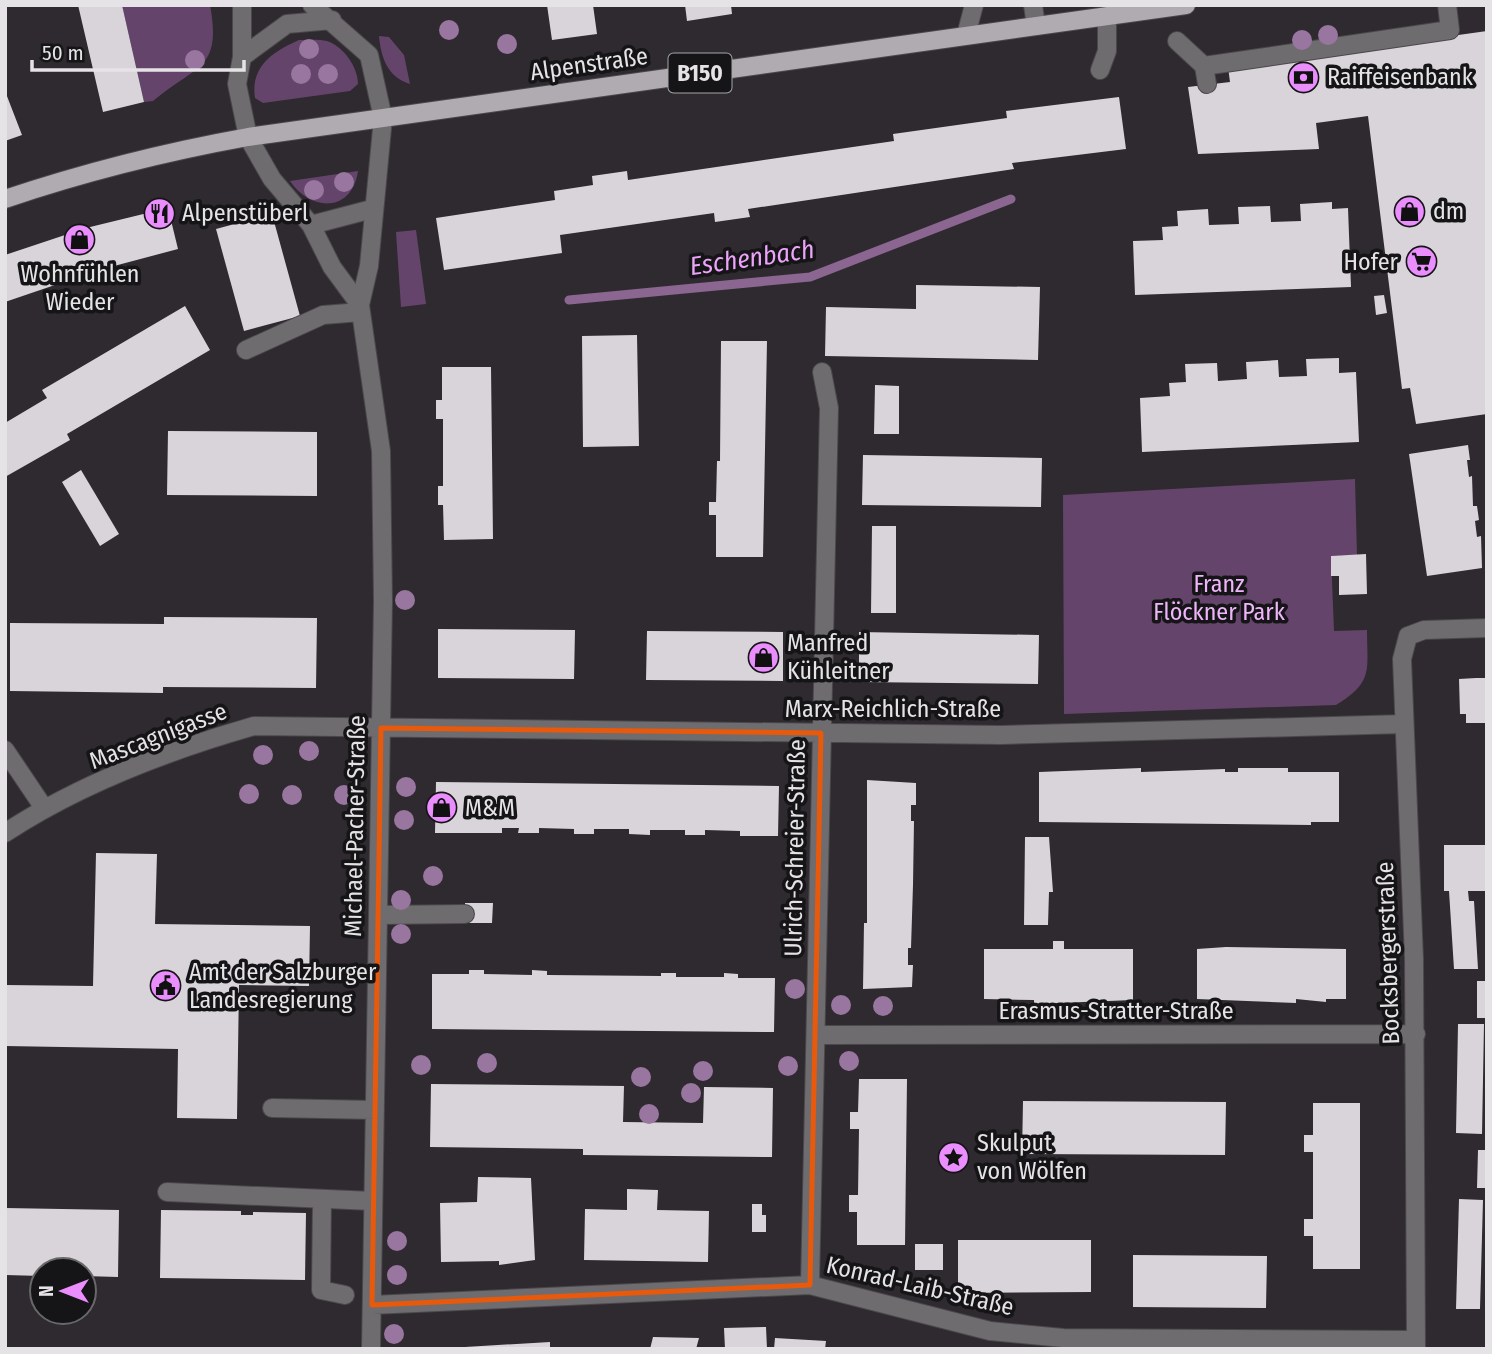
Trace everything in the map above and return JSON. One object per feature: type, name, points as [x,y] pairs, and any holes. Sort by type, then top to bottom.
[{"type":"main road","name":"Alpenstraße","points":[[5,199],[59,181],[170,151],[248,137],[1036,26],[1096,13],[1186,5]]},
{"type":"street","name":"Michael-Pacher-Straße","points":[[242,5],[242,57],[237,85],[248,137],[272,179],[311,225],[332,267],[360,309]]},
{"type":"street","name":"Michael-Pacher-Straße","points":[[313,5],[369,55],[383,118],[372,209],[369,266],[360,309],[381,451],[381,728],[371,1349]]},
{"type":"street","points":[[966,35],[974,5]]},
{"type":"street","points":[[1033,5],[1036,26]]},
{"type":"street","points":[[1204,66],[1450,30],[1447,5]]},
{"type":"street","points":[[1096,13],[1107,51],[1100,70]]},
{"type":"street","points":[[242,57],[287,24],[332,20]]},
{"type":"street","points":[[1177,41],[1204,66],[1207,85]]},
{"type":"street","points":[[311,225],[372,209]]},
{"type":"street","points":[[246,350],[324,315],[360,309]]},
{"type":"street","name":"Ulrich-Schreier-Straße","points":[[810,1285],[829,408],[822,372]]},
{"type":"street","name":"Bocksbergerstraße","points":[[1416,1344],[1416,1034],[1402,659],[1408,636],[1424,630],[1487,628]]},
{"type":"street","name":"Marx-Reichlich-Straße","points":[[381,728],[1001,735],[1404,724]]},
{"type":"street","name":"Mascagnigasse","points":[[5,833],[44,808],[196,743],[254,726],[381,728]]},
{"type":"street","points":[[5,750],[44,808]]},
{"type":"street","points":[[378,915],[465,914]]},
{"type":"street","name":"Erasmus-Stratter-Straße","points":[[816,1035],[1416,1034]]},
{"type":"street","points":[[272,1108],[375,1110]]},
{"type":"street","points":[[167,1192],[372,1201]]},
{"type":"street","points":[[322,1199],[321,1290],[345,1295]]},
{"type":"street","name":"Konrad-Laib-Straße","points":[[372,1306],[810,1285],[990,1331],[1063,1338],[1416,1344]]},
{"type":"highlighted area","points":[[381,728],[821,733],[810,1285],[372,1305]]},
{"type":"green space","points":[[122,5],[210,5],[213,26],[209,54],[194,72],[153,101],[144,102]]},
{"type":"green space","points":[[379,36],[389,37],[404,55],[410,84],[402,81],[387,65]]},
{"type":"green space","points":[[299,40],[327,41],[339,48],[353,65],[358,84],[350,91],[263,103],[255,98],[254,87],[260,68],[281,49]]},
{"type":"green space","points":[[358,171],[348,195],[330,203],[319,203],[309,198],[290,181]]},
{"type":"green space","points":[[416,230],[426,304],[401,307],[396,232]]},
{"type":"green space","name":"Franz Flöckner Park","points":[[1355,479],[1357,555],[1331,556],[1334,631],[1367,630],[1366,674],[1363,682],[1348,697],[1336,705],[1064,714],[1063,495]]},
{"type":"building","points":[[78,5],[122,5],[144,102],[103,112]]},
{"type":"building","points":[[547,5],[593,5],[597,34],[552,40]]},
{"type":"building","points":[[685,5],[731,5],[732,14],[687,21]]},
{"type":"building","points":[[1487,31],[1487,414],[1416,424],[1410,388],[1402,389],[1368,116],[1316,123],[1319,149],[1198,154],[1188,87],[1230,82],[1228,67]]},
{"type":"building","points":[[5,91],[22,135],[5,141]]},
{"type":"building","points":[[1119,97],[1126,149],[1012,163],[1014,169],[748,209],[750,217],[715,222],[714,213],[560,235],[562,253],[444,270],[436,218],[555,200],[554,191],[593,185],[592,176],[627,171],[628,180],[894,141],[893,134],[1007,118],[1006,111]]},
{"type":"building","points":[[1332,202],[1332,209],[1348,208],[1351,287],[1135,295],[1133,241],[1163,240],[1162,227],[1178,226],[1177,211],[1208,209],[1209,225],[1239,224],[1238,207],[1270,206],[1271,222],[1301,221],[1300,204]]},
{"type":"building","points":[[168,208],[178,249],[99,270],[5,302],[5,255],[86,228]]},
{"type":"building","points":[[272,214],[300,316],[244,331],[216,229]]},
{"type":"building","points":[[916,285],[1040,287],[1038,360],[825,356],[826,307],[916,309]]},
{"type":"building","points":[[1384,295],[1387,313],[1376,315],[1374,296]]},
{"type":"building","points":[[185,306],[210,350],[67,434],[70,440],[5,477],[5,423],[47,398],[42,390]]},
{"type":"building","points":[[637,335],[639,446],[583,447],[582,336]]},
{"type":"building","points":[[721,341],[767,341],[763,557],[716,557],[716,515],[709,515],[709,502],[716,502],[717,461],[720,461]]},
{"type":"building","points":[[1339,358],[1339,373],[1356,372],[1359,442],[1142,452],[1140,398],[1170,396],[1169,383],[1186,382],[1185,364],[1217,363],[1218,381],[1247,379],[1246,362],[1278,360],[1279,377],[1307,376],[1306,359]]},
{"type":"building","points":[[442,367],[491,367],[493,539],[444,540],[443,505],[438,505],[438,486],[443,486],[443,419],[436,419],[436,400],[442,400]]},
{"type":"building","points":[[875,385],[899,386],[899,434],[874,434]]},
{"type":"building","points":[[168,431],[317,432],[317,496],[167,495]]},
{"type":"building","points":[[1468,445],[1470,460],[1467,460],[1469,477],[1472,476],[1473,506],[1477,506],[1479,520],[1475,521],[1477,537],[1481,536],[1482,568],[1427,576],[1409,454]]},
{"type":"building","points":[[863,455],[1042,458],[1041,507],[862,505]]},
{"type":"building","points":[[81,470],[119,534],[100,546],[62,482]]},
{"type":"building","points":[[872,526],[896,526],[896,613],[871,613]]},
{"type":"building","points":[[1366,554],[1367,594],[1339,595],[1339,576],[1331,576],[1331,556]]},
{"type":"building","points":[[164,617],[317,618],[316,688],[163,687],[163,693],[10,691],[10,623],[164,624]]},
{"type":"building","points":[[438,629],[575,630],[574,679],[438,678]]},
{"type":"building","points":[[647,631],[783,632],[783,681],[646,680]]},
{"type":"building","points":[[859,632],[1039,635],[1038,684],[859,682]]},
{"type":"building","points":[[1487,678],[1487,723],[1466,723],[1466,714],[1460,714],[1459,679]]},
{"type":"building","points":[[1141,768],[1141,772],[1225,769],[1225,772],[1238,772],[1238,768],[1288,768],[1288,772],[1339,772],[1339,822],[1311,822],[1311,825],[1039,822],[1039,772]]},
{"type":"building","points":[[867,780],[916,783],[916,805],[911,805],[911,821],[914,821],[913,885],[911,948],[908,948],[908,965],[913,965],[912,987],[863,989],[864,923],[867,923]]},
{"type":"building","points":[[436,782],[779,786],[778,836],[740,836],[740,831],[705,830],[705,835],[685,835],[685,830],[650,830],[650,835],[629,834],[629,829],[594,829],[594,834],[574,834],[574,829],[539,828],[539,833],[518,833],[519,828],[502,828],[502,833],[435,833]]},
{"type":"building","points":[[1025,837],[1049,837],[1053,892],[1049,892],[1048,925],[1024,925]]},
{"type":"building","points":[[1444,845],[1487,845],[1487,891],[1468,891],[1469,901],[1474,901],[1478,969],[1454,969],[1449,891],[1444,891]]},
{"type":"building","name":"Amt der Salzburger Landesregierung","points":[[96,853],[157,854],[155,924],[310,926],[309,986],[239,985],[237,1119],[177,1118],[178,1049],[5,1046],[5,985],[93,986]]},
{"type":"building","points":[[465,903],[493,903],[492,923],[465,923]]},
{"type":"building","points":[[1053,941],[1064,941],[1064,949],[1133,949],[1133,1000],[1034,1004],[1034,1000],[984,999],[984,949],[1053,949]]},
{"type":"building","points":[[1197,949],[1346,949],[1346,999],[1326,999],[1326,1002],[1296,999],[1296,1003],[1197,999]]},
{"type":"building","points":[[469,970],[484,970],[484,974],[532,975],[532,970],[547,971],[547,975],[661,976],[661,973],[676,973],[676,977],[724,977],[724,973],[738,974],[738,978],[775,978],[774,1032],[432,1029],[432,974],[469,974]]},
{"type":"building","points":[[1477,981],[1487,981],[1487,1018],[1477,1018]]},
{"type":"building","points":[[1458,1024],[1484,1024],[1482,1134],[1456,1133]]},
{"type":"building","points":[[859,1079],[907,1079],[905,1245],[857,1245],[857,1212],[849,1212],[849,1195],[858,1195],[859,1129],[850,1129],[850,1112],[858,1112]]},
{"type":"building","points":[[431,1084],[624,1086],[623,1122],[703,1123],[704,1087],[773,1088],[772,1157],[583,1155],[583,1149],[430,1147]]},
{"type":"building","points":[[1023,1101],[1226,1102],[1225,1155],[1022,1154]]},
{"type":"building","points":[[1313,1103],[1360,1103],[1360,1269],[1313,1269],[1313,1236],[1304,1236],[1304,1219],[1313,1219],[1313,1152],[1304,1152],[1304,1135],[1313,1135]]},
{"type":"building","points":[[1478,1150],[1487,1150],[1487,1188],[1477,1188]]},
{"type":"building","points":[[478,1177],[531,1178],[535,1260],[499,1265],[499,1261],[441,1262],[440,1203],[477,1202]]},
{"type":"building","points":[[627,1189],[658,1190],[657,1210],[709,1211],[708,1262],[584,1260],[585,1209],[627,1210]]},
{"type":"building","points":[[1459,1199],[1483,1200],[1480,1309],[1456,1309]]},
{"type":"building","points":[[752,1204],[762,1204],[762,1215],[766,1215],[766,1232],[752,1232]]},
{"type":"building","points":[[5,1208],[119,1210],[118,1277],[98,1276],[98,1256],[28,1256],[28,1276],[5,1275]]},
{"type":"building","points":[[161,1210],[241,1211],[241,1215],[253,1215],[253,1212],[306,1213],[305,1280],[160,1278]]},
{"type":"building","points":[[958,1240],[1091,1240],[1091,1292],[958,1293]]},
{"type":"building","points":[[915,1244],[943,1244],[943,1270],[915,1270]]},
{"type":"building","points":[[1133,1255],[1267,1256],[1266,1308],[1133,1307]]},
{"type":"building","points":[[766,1327],[767,1349],[725,1349],[724,1328]]},
{"type":"building","points":[[653,1337],[699,1338],[696,1349],[650,1349]]},
{"type":"building","points":[[775,1338],[826,1341],[825,1349],[774,1349]]},
{"type":"building","points":[[550,1342],[550,1349],[465,1349],[465,1347]]},
{"type":"waterway","name":"Eschenbach","points":[[569,300],[810,277],[1011,199]]},
{"type":"place","name":"Raiffeisenbank","points":[[1304,77]]},
{"type":"place","name":"dm","points":[[1410,211]]},
{"type":"place","name":"Alpenstüberl","points":[[159,213]]},
{"type":"place","name":"Wohnfühlen Wieder","points":[[80,240]]},
{"type":"place","name":"Hofer","points":[[1421,262]]},
{"type":"place","name":"Manfred Kühleitner","points":[[764,657]]},
{"type":"place","name":"M&M","points":[[442,808]]},
{"type":"place","name":"Amt der Salzburger Landesregierung","points":[[166,986]]},
{"type":"place","name":"Skulput von Wölfen","points":[[954,1157]]}]
